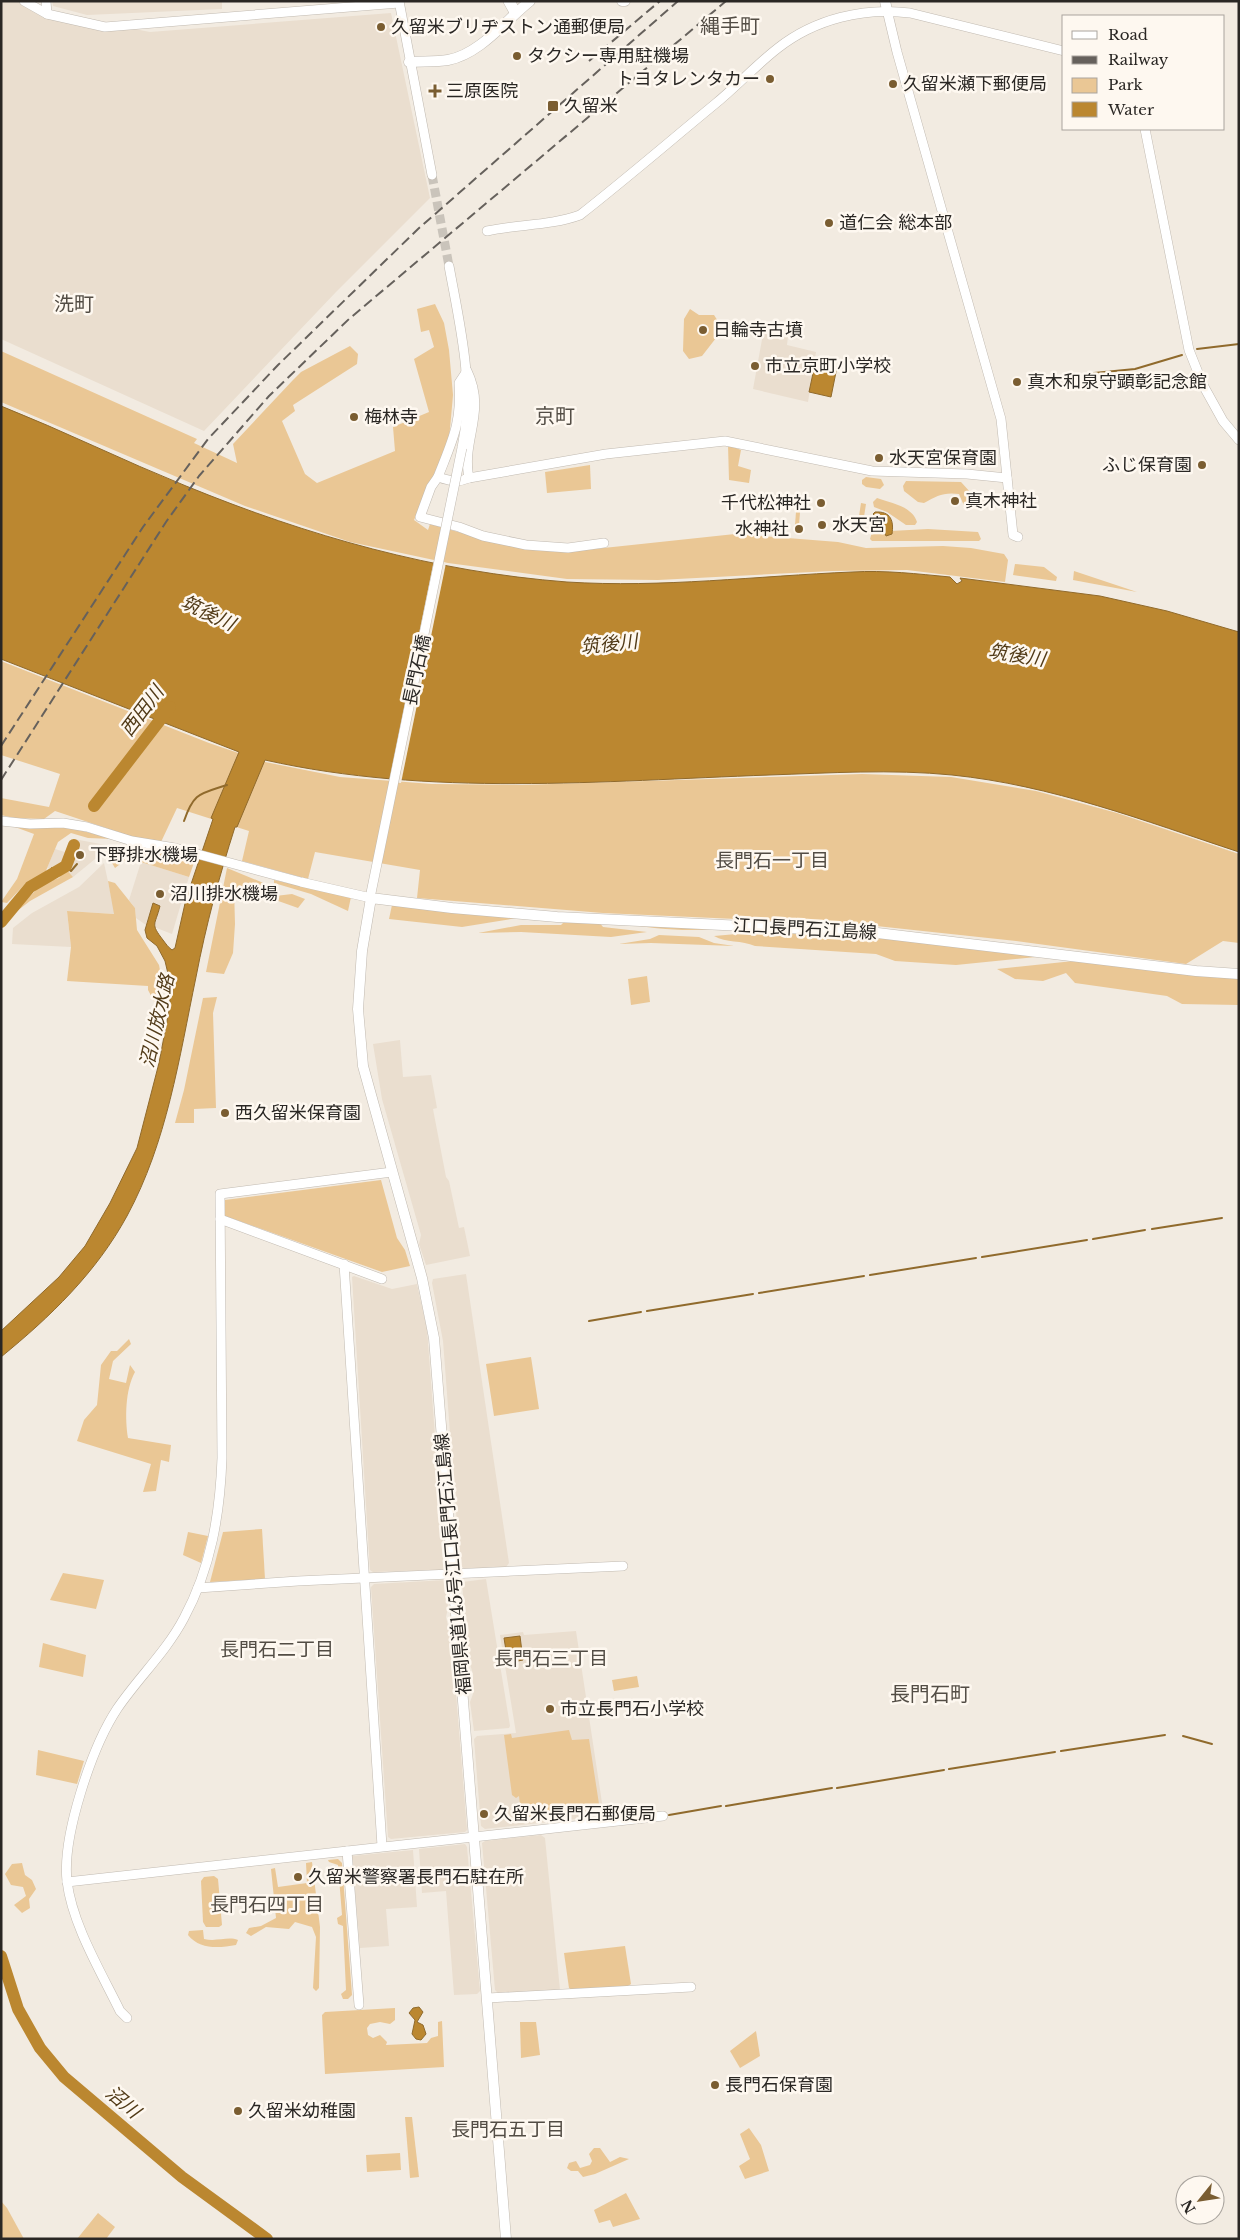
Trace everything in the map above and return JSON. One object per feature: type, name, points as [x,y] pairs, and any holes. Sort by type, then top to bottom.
[{"type":"main road","points":[[509,1],[516,12]]},
{"type":"main road","points":[[409,62],[448,60],[459,56],[480,45],[530,1]]},
{"type":"main road","name":"江口長門石江島線","points":[[371,895],[452,908],[557,917],[870,932],[1196,971],[1239,974]]},
{"type":"main road","name":"福岡県道145号江口長門石江島線","points":[[371,895],[362,951],[358,1009],[363,1066],[422,1278],[434,1338],[506,2239]]},
{"type":"street","points":[[24,1],[47,14],[105,27],[400,2],[409,62],[432,175]]},
{"type":"street","points":[[46,1],[47,14]]},
{"type":"street","points":[[886,6],[896,52],[993,387],[1001,420],[1013,535],[1018,537]]},
{"type":"street","points":[[487,231],[504,227],[553,223],[580,215],[626,180],[777,48],[816,26],[850,14],[886,6],[1062,50]]},
{"type":"street","points":[[1145,130],[1188,350],[1203,385],[1223,421],[1239,440]]},
{"type":"street","points":[[449,266],[467,371],[474,386],[474,427],[467,462],[469,478]]},
{"type":"street","points":[[467,371],[459,383],[460,401],[455,435],[438,477],[430,487],[420,517],[459,527],[483,536],[526,545],[568,548],[604,543]]},
{"type":"street","name":"長門石橋","points":[[371,895],[466,430],[467,371]]},
{"type":"street","points":[[438,477],[461,482],[469,478],[606,454],[726,441],[872,471],[967,474],[1007,478]]},
{"type":"street","points":[[1,821],[30,824],[64,823],[88,827],[132,841],[198,854],[228,863],[371,895]]},
{"type":"street","points":[[127,2018],[120,2011],[79,1922],[67,1882],[68,1844],[80,1795],[104,1731],[117,1709],[175,1633],[198,1588],[212,1547],[221,1486],[220,1194],[392,1172]]},
{"type":"street","points":[[220,1219],[382,1279]]},
{"type":"street","points":[[344,1264],[382,1846]]},
{"type":"street","points":[[198,1588],[298,1581],[623,1566]]},
{"type":"street","points":[[67,1882],[663,1816]]},
{"type":"street","points":[[347,1851],[359,2005]]},
{"type":"street","points":[[488,1998],[691,1987]]},
{"type":"shaded area","points":[[1,1],[25,1],[57,14],[150,32],[391,13],[430,198],[336,292],[204,431],[1,339]]},
{"type":"shaded area","points":[[52,1],[222,1],[222,9],[87,15],[53,6]]},
{"type":"shaded area","points":[[763,334],[788,336],[787,345],[816,352],[808,402],[753,389]]},
{"type":"shaded area","points":[[74,839],[111,846],[73,877],[66,869],[71,863],[75,847],[70,846],[66,863],[55,870],[47,868],[55,849],[65,852],[69,842]]},
{"type":"shaded area","points":[[141,862],[189,877],[172,934],[154,927],[153,904],[146,925],[136,918],[135,908],[129,900]]},
{"type":"shaded area","points":[[104,863],[115,914],[67,911],[71,947],[12,944],[13,928],[32,913],[79,887]]},
{"type":"shaded area","points":[[400,1040],[403,1077],[431,1075],[437,1108],[433,1109],[446,1177],[449,1181],[459,1228],[464,1227],[470,1256],[426,1265],[419,1244],[421,1235],[382,1099],[373,1044]]},
{"type":"shaded area","points":[[466,1274],[509,1563],[506,1567],[464,1569],[460,1564],[443,1341],[432,1283],[433,1279]]},
{"type":"shaded area","points":[[354,1276],[392,1289],[417,1284],[427,1329],[445,1570],[373,1572],[370,1570],[352,1277]]},
{"type":"shaded area","points":[[486,1579],[510,1726],[509,1728],[474,1731],[470,1702],[473,1694],[473,1674],[468,1658],[462,1582]]},
{"type":"shaded area","points":[[446,1580],[448,1608],[446,1617],[452,1644],[467,1830],[465,1832],[391,1839],[388,1837],[371,1587],[374,1584]]},
{"type":"shaded area","name":"市立長門石小学校","points":[[576,1631],[604,1816],[485,1829],[481,1826],[474,1739],[477,1736],[516,1733],[500,1635],[523,1632],[524,1635]]},
{"type":"shaded area","points":[[541,1835],[545,1838],[560,1990],[498,1993],[495,1990],[482,1843],[485,1841]]},
{"type":"shaded area","points":[[465,1844],[467,1847],[480,1991],[477,1994],[454,1995],[446,1891],[422,1893],[419,1849]]},
{"type":"shaded area","points":[[413,1850],[417,1907],[386,1909],[389,1946],[360,1948],[352,1856]]},
{"type":"green space","points":[[435,304],[444,323],[449,350],[453,395],[449,440],[414,520],[428,530],[430,524],[483,539],[566,552],[735,534],[838,542],[866,548],[943,546],[971,548],[1004,554],[1008,560],[1005,582],[907,570],[832,571],[658,580],[567,579],[448,563],[350,542],[245,506],[1,402],[1,351],[197,439],[194,443],[237,463],[233,444],[293,380],[301,372],[350,346],[358,354],[357,364],[293,405],[295,411],[282,421],[305,474],[317,483],[395,451],[393,427],[429,412],[414,359],[434,347],[429,330],[421,332],[417,309]]},
{"type":"green space","points":[[690,309],[699,315],[714,315],[723,329],[702,356],[689,359],[683,351],[684,319]]},
{"type":"green space","points":[[728,445],[741,450],[738,466],[751,470],[749,483],[729,480]]},
{"type":"green space","points":[[590,465],[591,489],[547,493],[545,472]]},
{"type":"green space","points":[[866,477],[881,479],[884,485],[880,489],[866,487],[862,484],[862,480]]},
{"type":"green space","points":[[906,481],[961,482],[971,493],[974,505],[965,508],[959,494],[940,495],[924,503],[918,502],[904,491],[903,486]]},
{"type":"green space","points":[[877,498],[911,512],[917,522],[915,525],[906,525],[887,512],[874,507],[873,502]]},
{"type":"green space","points":[[797,499],[801,500],[799,525],[795,525]]},
{"type":"green space","points":[[861,503],[866,504],[863,523],[858,523]]},
{"type":"green space","points":[[928,529],[978,532],[981,539],[979,541],[872,541],[870,539],[872,532]]},
{"type":"green space","points":[[1015,564],[1044,567],[1057,577],[1056,581],[1013,575]]},
{"type":"green space","points":[[1074,571],[1137,592],[1073,580]]},
{"type":"green space","points":[[1,661],[209,743],[265,762],[340,777],[432,784],[522,785],[862,774],[951,777],[1036,791],[1117,813],[1239,854],[1239,943],[1223,941],[1186,964],[1016,941],[867,925],[603,913],[417,898],[420,870],[315,852],[308,879],[242,861],[249,831],[177,808],[161,842],[136,838],[55,811],[44,819],[14,818],[1,815],[1,798],[49,807],[60,774],[1,755]]},
{"type":"green space","points":[[15,827],[67,827],[114,839],[88,838],[71,833],[58,842],[45,873],[26,883],[7,903],[1,902],[17,879],[34,834]]},
{"type":"green space","points":[[121,850],[170,851],[196,857],[189,877],[128,858],[115,868],[109,858]]},
{"type":"green space","points":[[227,868],[278,889],[234,888],[235,924],[233,953],[224,974],[206,972]]},
{"type":"green space","points":[[66,869],[73,877],[30,901],[12,915],[42,884],[59,878]]},
{"type":"green space","points":[[274,880],[351,897],[348,911],[311,894],[274,883]]},
{"type":"green space","points":[[108,881],[115,883],[135,908],[137,930],[159,965],[162,981],[161,999],[156,1005],[148,990],[148,986],[67,981],[71,947],[67,911],[114,914]]},
{"type":"green space","points":[[292,894],[305,899],[298,908],[267,897]]},
{"type":"green space","points":[[392,905],[523,917],[462,927],[389,919]]},
{"type":"green space","points":[[565,921],[599,922],[603,927],[647,932],[611,937],[521,932],[478,933],[521,925],[561,925]]},
{"type":"green space","points":[[622,923],[739,927],[680,930]]},
{"type":"green space","points":[[757,930],[871,936],[1046,956],[956,965],[895,961],[876,954],[755,946],[724,940],[714,936],[748,933]]},
{"type":"green space","points":[[659,935],[699,937],[714,943],[734,946],[651,943],[619,944],[650,939]]},
{"type":"green space","points":[[1083,960],[1239,979],[1239,1005],[1182,1004],[1167,996],[1075,983],[1066,973],[1043,981],[1015,979],[997,969]]},
{"type":"green space","points":[[647,976],[650,1002],[631,1005],[628,979]]},
{"type":"green space","points":[[217,997],[213,1013],[216,1108],[194,1109],[194,1123],[175,1123],[184,1090],[203,998]]},
{"type":"green space","points":[[381,1180],[397,1238],[405,1250],[410,1266],[382,1272],[225,1216],[225,1200]]},
{"type":"green space","points":[[129,1339],[131,1344],[113,1361],[109,1379],[126,1383],[130,1365],[135,1372],[129,1387],[127,1405],[126,1422],[128,1438],[171,1445],[169,1462],[161,1460],[156,1491],[143,1492],[151,1464],[77,1441],[84,1420],[97,1405],[101,1365],[111,1351],[117,1351]]},
{"type":"green space","points":[[531,1357],[539,1409],[494,1416],[486,1364]]},
{"type":"green space","points":[[262,1529],[265,1579],[210,1582],[223,1532]]},
{"type":"green space","points":[[188,1532],[208,1536],[201,1563],[183,1555]]},
{"type":"green space","points":[[63,1573],[104,1580],[96,1609],[50,1600]]},
{"type":"green space","points":[[43,1643],[86,1655],[83,1677],[39,1667]]},
{"type":"green space","points":[[637,1676],[639,1687],[614,1691],[612,1680]]},
{"type":"green space","points":[[569,1730],[572,1740],[589,1739],[599,1804],[572,1807],[572,1811],[527,1817],[521,1813],[519,1796],[516,1798],[512,1795],[504,1735],[511,1734],[512,1738]]},
{"type":"green space","points":[[38,1750],[84,1761],[77,1784],[36,1775]]},
{"type":"green space","points":[[338,1859],[342,1863],[352,1995],[348,1999],[343,1999],[341,1994],[346,1990],[343,1926],[338,1924],[337,1918],[342,1915],[338,1865],[328,1860]]},
{"type":"green space","points":[[312,1862],[320,1927],[319,1988],[316,1991],[313,1988],[316,1937],[312,1927],[295,1922],[289,1929],[266,1927],[251,1936],[246,1933],[249,1928],[261,1926],[276,1918],[271,1869],[275,1868],[278,1887],[307,1883],[306,1863]]},
{"type":"green space","points":[[22,1863],[25,1875],[32,1880],[36,1889],[29,1899],[30,1908],[22,1913],[14,1905],[26,1896],[23,1887],[11,1885],[5,1874],[12,1864]]},
{"type":"green space","points":[[214,1876],[218,1879],[222,1925],[219,1927],[206,1927],[203,1922],[201,1881],[204,1877]]},
{"type":"green space","points":[[203,1930],[204,1939],[238,1940],[236,1945],[210,1947],[198,1943],[188,1935],[189,1931]]},
{"type":"green space","points":[[625,1946],[631,1984],[628,1986],[572,1990],[569,1988],[564,1953]]},
{"type":"green space","points":[[395,2008],[395,2020],[390,2024],[380,2022],[370,2024],[367,2028],[368,2035],[373,2038],[380,2035],[387,2042],[386,2045],[427,2043],[431,2038],[438,2036],[438,2022],[442,2021],[444,2067],[325,2074],[322,2015],[325,2012]]},
{"type":"green space","points":[[520,2022],[536,2022],[540,2055],[521,2058]]},
{"type":"green space","points":[[756,2031],[760,2056],[740,2068],[730,2051]]},
{"type":"green space","points":[[405,2117],[412,2117],[419,2177],[410,2178]]},
{"type":"green space","points":[[749,2128],[761,2145],[769,2171],[745,2179],[739,2166],[750,2159],[740,2134]]},
{"type":"green space","points":[[594,2148],[600,2148],[610,2162],[620,2157],[629,2159],[595,2174],[583,2177],[578,2171],[571,2171],[567,2168],[569,2163],[576,2161],[580,2168],[590,2165],[592,2161],[589,2154]]},
{"type":"green space","points":[[400,2153],[401,2170],[367,2172],[366,2155]]},
{"type":"green space","points":[[626,2193],[640,2219],[613,2227],[610,2220],[599,2223],[594,2210]]},
{"type":"green space","points":[[1,2201],[7,2208],[24,2239],[1,2239]]},
{"type":"green space","points":[[98,2213],[115,2227],[106,2239],[77,2239]]},
{"type":"water","points":[[815,364],[837,367],[831,397],[809,392]]},
{"type":"water","name":"筑後川","points":[[1,406],[186,486],[278,521],[373,549],[469,570],[567,582],[638,584],[864,572],[914,574],[950,577],[957,584],[962,581],[960,578],[1100,596],[1167,611],[1239,632],[1239,852],[1062,796],[989,780],[952,775],[907,772],[861,772],[579,783],[453,783],[327,772],[265,760],[237,827],[235,827],[213,901],[170,1100],[141,1188],[115,1237],[86,1275],[54,1310],[1,1357],[1,1331],[59,1277],[85,1246],[110,1203],[137,1148],[159,1063],[170,1005],[169,978],[165,961],[157,946],[147,938],[145,930],[153,903],[160,906],[155,927],[168,947],[172,950],[175,948],[186,899],[213,819],[211,818],[239,752],[1,659]]},
{"type":"water","points":[[875,512],[888,515],[892,521],[892,534],[886,536],[880,521],[873,514]]},
{"type":"water","points":[[520,1636],[523,1660],[508,1663],[504,1638]]},
{"type":"water","points":[[419,2007],[423,2012],[417,2022],[423,2025],[426,2034],[421,2040],[416,2039],[412,2034],[415,2020],[409,2013],[413,2008]]},
{"type":"pier","points":[[434,560],[446,563],[401,783],[389,782]]},
{"type":"waterway","points":[[1197,349],[1239,344]]},
{"type":"waterway","points":[[1094,373],[1135,369],[1182,355]]},
{"type":"waterway","name":"西田川","points":[[94,806],[170,707]]},
{"type":"waterway","points":[[184,821],[195,799],[210,790],[227,785]]},
{"type":"waterway","name":"西田川","points":[[1,922],[30,887],[66,866],[74,845]]},
{"type":"waterway","points":[[66,866],[71,871],[77,864]]},
{"type":"waterway","name":"西田川","points":[[50,875],[52,868]]},
{"type":"waterway","points":[[1152,1229],[1222,1218]]},
{"type":"waterway","points":[[1093,1239],[1145,1230]]},
{"type":"waterway","points":[[982,1257],[1087,1240]]},
{"type":"waterway","points":[[870,1275],[976,1258]]},
{"type":"waterway","points":[[759,1293],[864,1276]]},
{"type":"waterway","points":[[647,1311],[753,1294]]},
{"type":"waterway","points":[[589,1321],[641,1312]]},
{"type":"waterway","points":[[1061,1751],[1165,1735]]},
{"type":"waterway","points":[[1183,1736],[1212,1744]]},
{"type":"waterway","points":[[949,1769],[1055,1752]]},
{"type":"waterway","points":[[837,1788],[944,1770]]},
{"type":"waterway","points":[[726,1806],[832,1788]]},
{"type":"waterway","points":[[669,1815],[721,1806]]},
{"type":"waterway","name":"沼川","points":[[1,1956],[18,2009],[40,2048],[64,2077],[182,2177],[267,2239]]},
{"type":"tunnel","points":[[432,175],[449,266]]},
{"type":"railway","points":[[589,61],[660,1]]},
{"type":"railway","points":[[1,746],[143,527],[208,439],[278,365],[418,229],[678,1]]},
{"type":"railway","points":[[1,780],[166,522],[199,476],[269,396],[349,319],[726,1]]},
{"type":"place","name":"久留米ブリヂストン通郵便局","points":[[381,27]]},
{"type":"place","name":"タクシー専用駐機場","points":[[517,56]]},
{"type":"place","name":"トヨタレンタカー","points":[[770,79]]},
{"type":"place","name":"久留米瀬下郵便局","points":[[893,84]]},
{"type":"place","name":"三原医院","points":[[435,91]]},
{"type":"place","name":"久留米","points":[[553,106]]},
{"type":"place","name":"道仁会 総本部","points":[[829,223]]},
{"type":"place","name":"日輪寺古墳","points":[[703,330]]},
{"type":"place","name":"市立京町小学校","points":[[755,366]]},
{"type":"place","name":"真木和泉守顕彰記念館","points":[[1017,382]]},
{"type":"place","name":"梅林寺","points":[[354,417]]},
{"type":"place","name":"水天宮保育園","points":[[879,458]]},
{"type":"place","name":"ふじ保育園","points":[[1202,465]]},
{"type":"place","name":"真木神社","points":[[955,501]]},
{"type":"place","name":"千代松神社","points":[[821,503]]},
{"type":"place","name":"水天宮","points":[[822,525]]},
{"type":"place","name":"水神社","points":[[799,529]]},
{"type":"place","name":"下野排水機場","points":[[80,855]]},
{"type":"place","name":"沼川排水機場","points":[[160,894]]},
{"type":"place","name":"西久留米保育園","points":[[225,1113]]},
{"type":"place","name":"市立長門石小学校","points":[[550,1709]]},
{"type":"place","name":"久留米長門石郵便局","points":[[484,1814]]},
{"type":"place","name":"久留米警察署長門石駐在所","points":[[298,1877]]},
{"type":"place","name":"長門石保育園","points":[[715,2085]]},
{"type":"place","name":"久留米幼稚園","points":[[238,2111]]},
{"type":"district","name":"縄手町","points":[[730,26]]},
{"type":"district","name":"洗町","points":[[74,304]]},
{"type":"district","name":"京町","points":[[555,416]]},
{"type":"district","name":"長門石一丁目","points":[[772,860]]},
{"type":"district","name":"長門石二丁目","points":[[277,1649]]},
{"type":"district","name":"長門石三丁目","points":[[551,1658]]},
{"type":"district","name":"長門石町","points":[[930,1694]]},
{"type":"district","name":"長門石四丁目","points":[[267,1904]]},
{"type":"district","name":"長門石五丁目","points":[[508,2129]]},
{"type":"water label","name":"沼川放水路","points":[[157,1021]]}]
